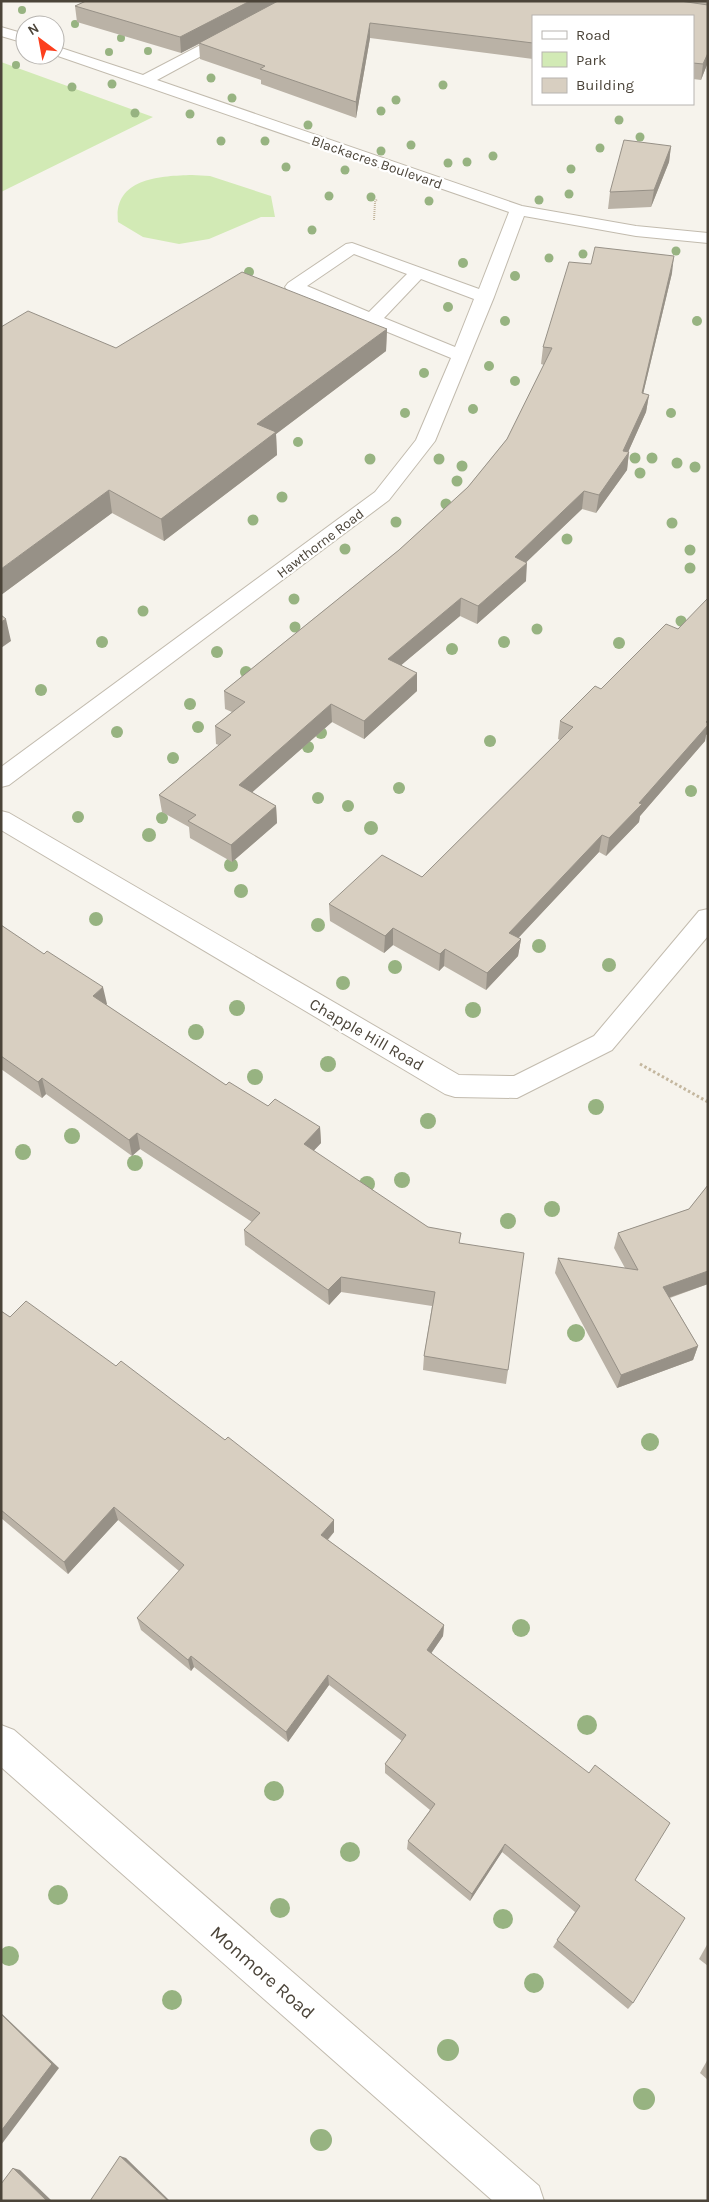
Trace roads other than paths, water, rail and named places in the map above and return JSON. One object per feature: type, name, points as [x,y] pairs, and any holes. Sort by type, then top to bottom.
[{"type":"street","points":[[144,81],[296,1]]},
{"type":"street","points":[[1,31],[15,36]]},
{"type":"street","name":"Blackacres Boulevard","points":[[65,53],[518,210],[584,224],[682,237],[708,238]]},
{"type":"street","name":"Hawthorne Road","points":[[1,779],[382,496],[425,441],[461,356],[518,210]]},
{"type":"street","points":[[461,356],[294,288],[352,248],[485,296]]},
{"type":"street","points":[[372,319],[418,273]]},
{"type":"street","name":"Chapple Hill Road","points":[[1,819],[456,1086],[517,1087],[603,1043],[708,918]]},
{"type":"street","name":"Monmore Road","points":[[1,1743],[524,2201]]}]
